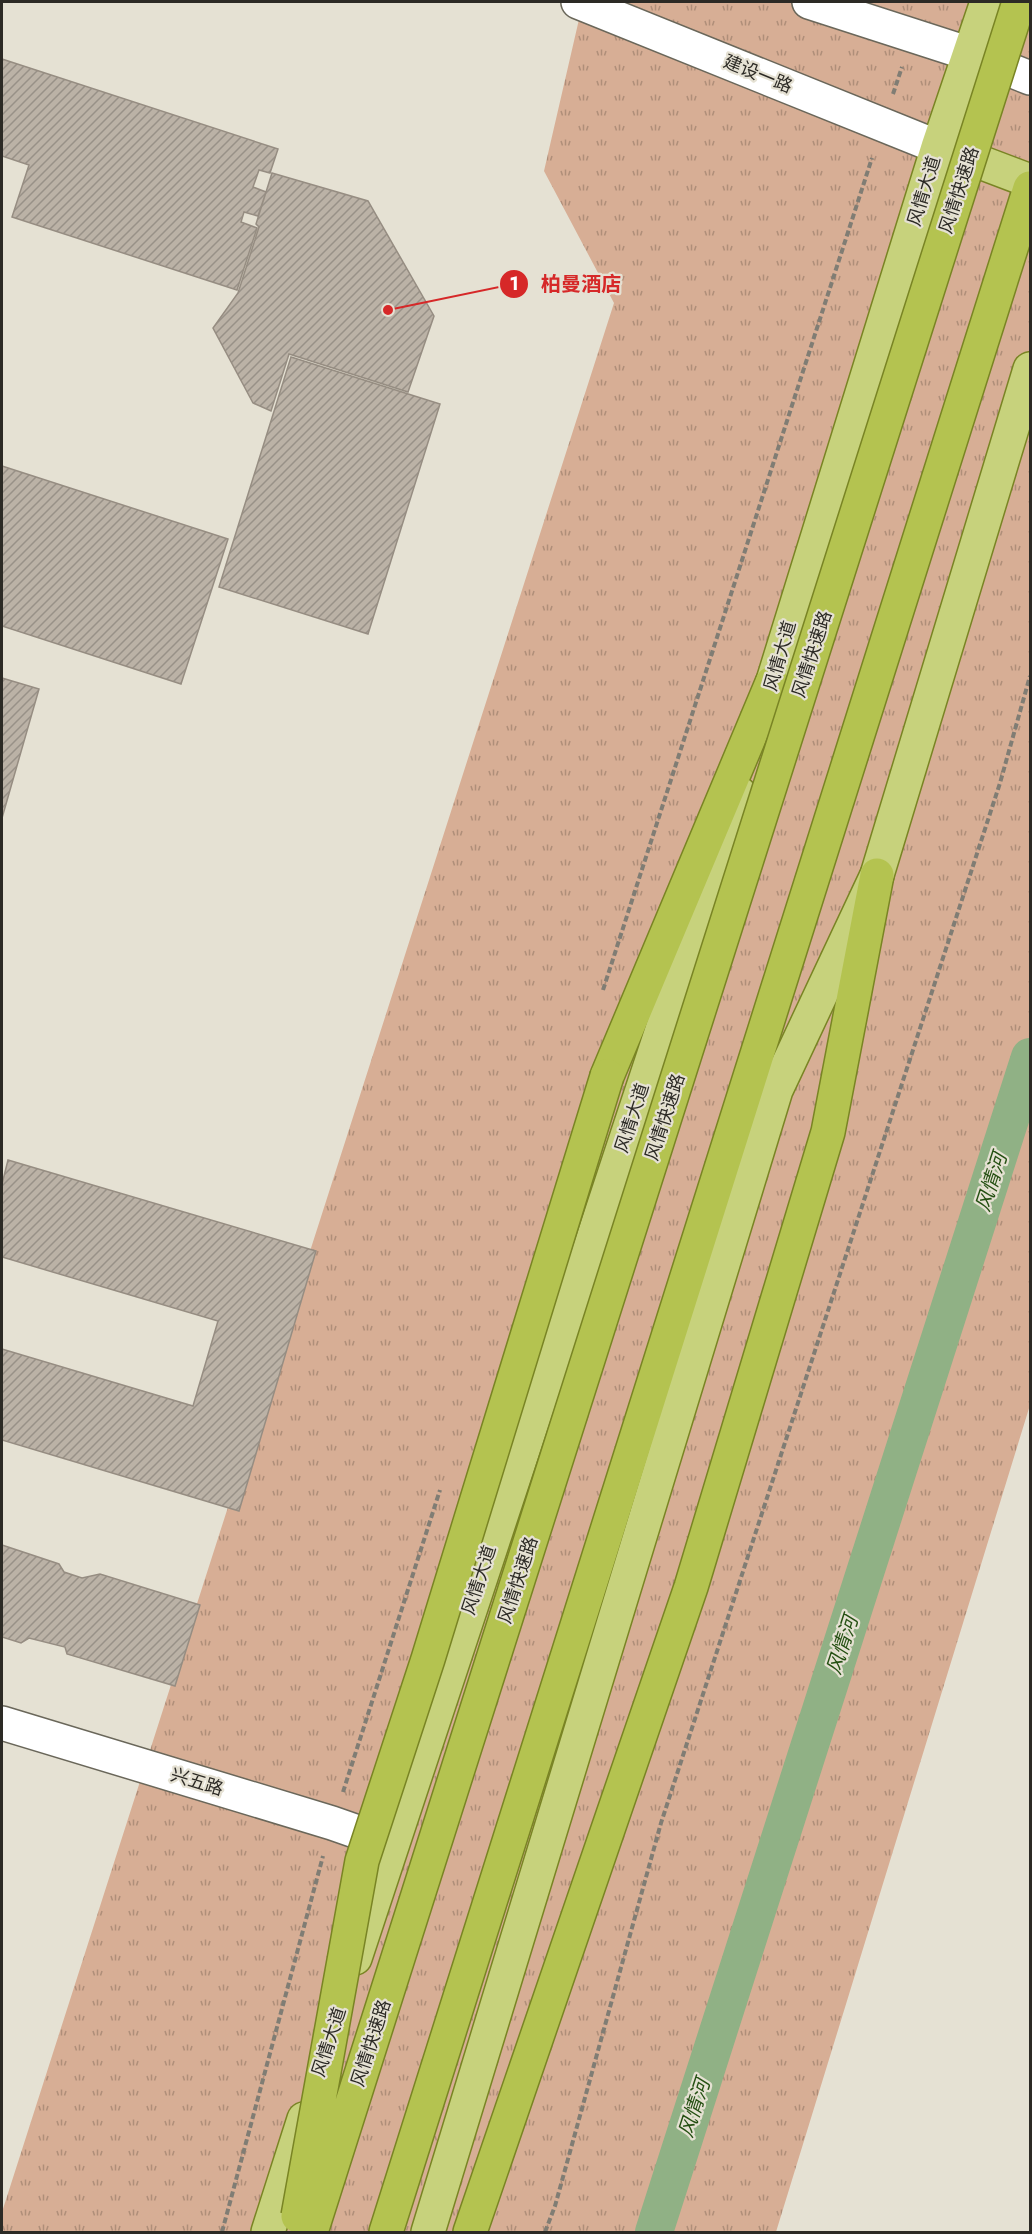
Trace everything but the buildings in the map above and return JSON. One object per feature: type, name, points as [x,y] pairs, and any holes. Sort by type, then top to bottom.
[{"type":"highway","name":"风情快速路","points":[[311,2232],[1019,2]]},
{"type":"highway","points":[[386,2232],[1030,188]]},
{"type":"highway","points":[[295,2232],[362,1862],[428,1659],[607,1076],[772,683]]},
{"type":"highway","points":[[470,2232],[691,1587],[828,1132],[877,875]]},
{"type":"main road","name":"建设一路","points":[[578,2],[938,147]]},
{"type":"main road","points":[[809,2],[970,54],[1030,78]]},
{"type":"main road","name":"风情大道","points":[[268,2232],[392,1844],[746,775],[772,683],[938,147],[987,2]]},
{"type":"main road","points":[[938,147],[1030,181]]},
{"type":"main road","points":[[428,2232],[776,1090],[877,875],[1030,369]]},
{"type":"main road","name":"兴五路","points":[[2,1723],[332,1823],[392,1844]]},
{"type":"path","points":[[545,2232],[555,2206],[661,1823],[1000,783],[1030,676]]},
{"type":"green space","points":[[583,2],[1030,2],[1030,1405],[776,2232],[2,2232],[2,2212],[614,303],[544,171]]},
{"type":"waterway","name":"风情河","points":[[654,2232],[1030,1057]]},
{"type":"place","name":"柏曼酒店","points":[[388,310]]}]
